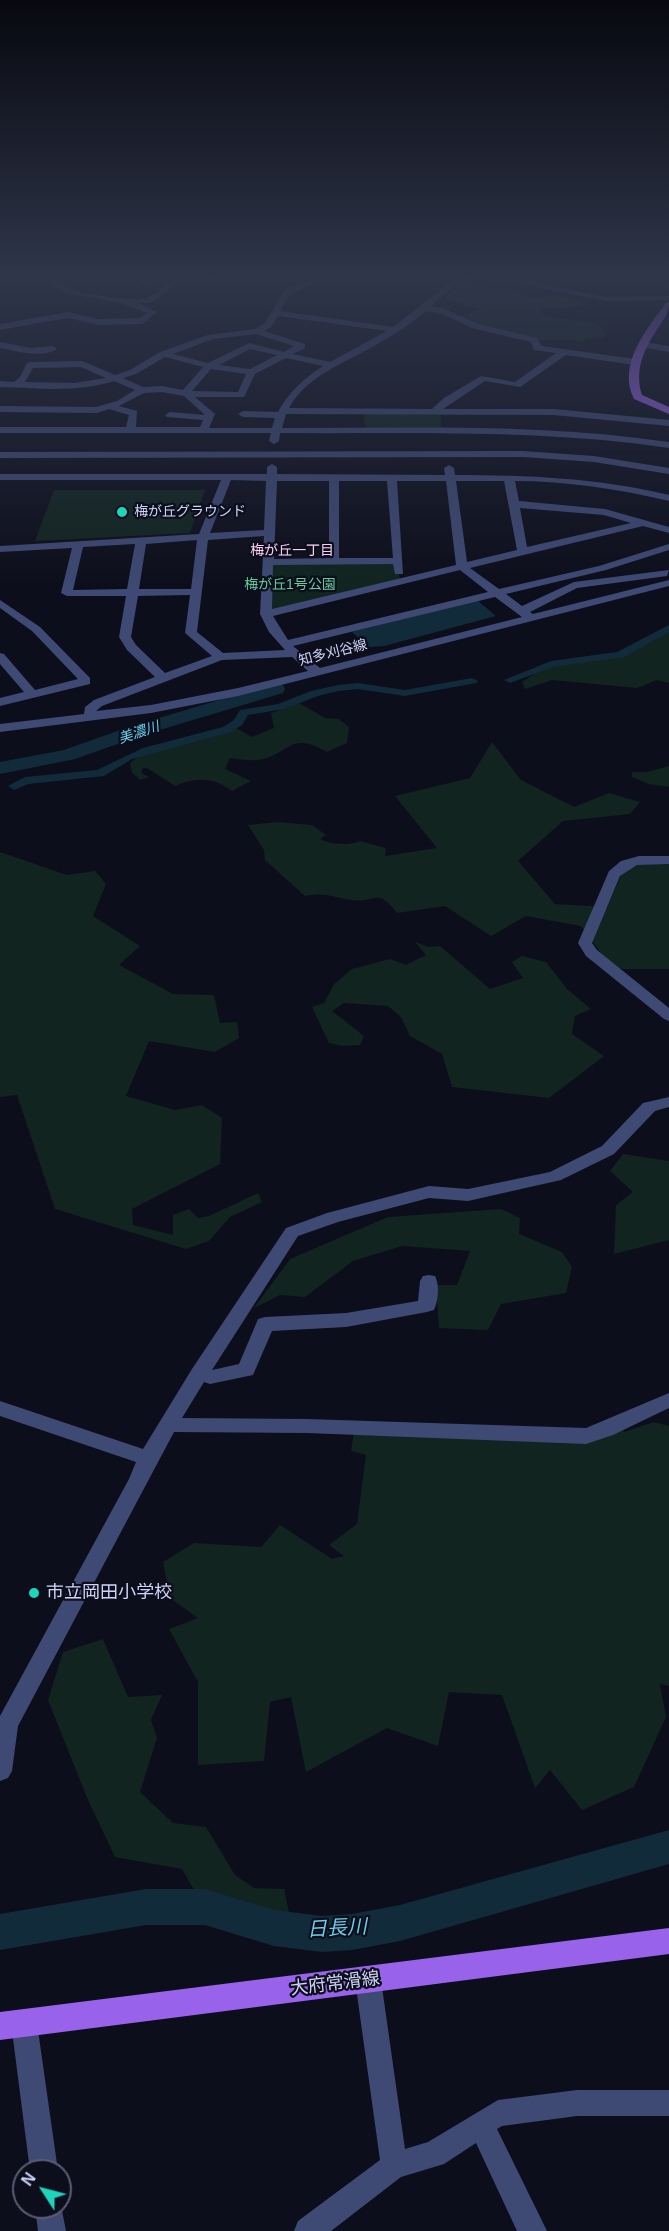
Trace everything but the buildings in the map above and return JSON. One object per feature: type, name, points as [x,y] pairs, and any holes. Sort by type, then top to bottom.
[{"type":"main road","points":[[636,381],[638,397],[669,411]]},
{"type":"main road","name":"大府常滑線","points":[[12,2024],[669,1941]]},
{"type":"street","points":[[16,385],[20,381]]},
{"type":"street","points":[[0,384],[74,386],[94,381]]},
{"type":"street","points":[[120,381],[142,390],[162,389],[187,393],[241,395],[247,381]]},
{"type":"street","points":[[187,393],[197,381]]},
{"type":"street","points":[[307,381],[281,413],[275,431],[268,533],[266,614],[272,628],[285,644],[319,673]]},
{"type":"street","points":[[479,381],[447,400],[440,411],[445,431],[462,567],[526,614],[574,585],[609,579],[653,577],[669,572]]},
{"type":"street","points":[[499,381],[517,385],[523,381]]},
{"type":"street","points":[[111,407],[142,390]]},
{"type":"street","points":[[187,393],[210,414],[203,431]]},
{"type":"street","points":[[76,431],[85,407]]},
{"type":"street","points":[[0,409],[111,407],[134,413],[130,431]]},
{"type":"street","points":[[362,411],[363,431]]},
{"type":"street","points":[[243,414],[362,411],[554,412],[669,423]]},
{"type":"street","points":[[170,415],[208,418]]},
{"type":"street","points":[[0,430],[567,433],[655,452],[669,471]]},
{"type":"street","points":[[0,456],[13,443],[16,430]]},
{"type":"street","points":[[627,489],[669,432]]},
{"type":"street","points":[[0,456],[447,454],[559,456],[655,452]]},
{"type":"street","points":[[127,476],[132,454]]},
{"type":"street","points":[[0,477],[509,478],[566,480],[669,498]]},
{"type":"street","points":[[220,657],[191,633],[203,537],[222,495],[227,477]]},
{"type":"street","points":[[334,477],[334,562]]},
{"type":"street","points":[[392,477],[400,582]]},
{"type":"street","points":[[509,478],[523,553]]},
{"type":"street","points":[[513,504],[605,512],[669,530]]},
{"type":"street","points":[[266,614],[646,522]]},
{"type":"street","points":[[0,549],[268,533]]},
{"type":"street","points":[[141,541],[125,638],[131,647],[163,678]]},
{"type":"street","points":[[78,544],[68,593],[196,592]]},
{"type":"street","points":[[285,644],[602,568],[669,547]]},
{"type":"street","points":[[268,562],[398,561]]},
{"type":"street","points":[[653,577],[666,583]]},
{"type":"street","name":"知多刈谷線","points":[[0,728],[192,701],[319,673],[526,614],[666,583]]},
{"type":"street","points":[[0,603],[36,629],[86,681],[0,702]]},
{"type":"street","points":[[91,717],[89,710],[92,706],[220,657],[295,653]]},
{"type":"street","points":[[0,657],[32,694]]},
{"type":"street","points":[[669,860],[649,858],[627,862],[620,867],[614,874],[585,943],[591,952],[669,1016]]},
{"type":"street","points":[[0,1771],[7,1725],[139,1480],[148,1458],[199,1374],[292,1232],[333,1217],[429,1192],[468,1195],[555,1176],[608,1150],[649,1107],[656,1103],[669,1102]]},
{"type":"street","points":[[199,1374],[210,1377],[246,1370],[265,1324],[324,1324],[427,1305],[429,1281]]},
{"type":"street","points":[[170,1423],[183,1426],[307,1426],[586,1436],[606,1430],[669,1400]]},
{"type":"street","points":[[0,1408],[148,1458]]},
{"type":"street","points":[[368,1980],[394,2166]]},
{"type":"street","points":[[12,2024],[41,2159]]},
{"type":"street","points":[[308,2231],[394,2166],[434,2154],[498,2113],[577,2103],[669,2103]]},
{"type":"street","points":[[481,2124],[529,2227],[533,2231]]},
{"type":"green space","points":[[364,413],[440,413],[441,428],[365,428]]},
{"type":"green space","name":"梅が丘グラウンド","points":[[54,490],[205,490],[190,533],[35,541]]},
{"type":"green space","name":"梅が丘1号公園","points":[[398,561],[400,582],[266,614],[268,562]]},
{"type":"green space","points":[[669,628],[669,683],[657,680],[637,688],[552,680],[525,689],[522,682],[539,671],[559,665],[620,657]]},
{"type":"green space","points":[[299,703],[325,718],[339,719],[349,727],[347,743],[327,752],[305,743],[297,743],[258,760],[230,758],[225,769],[251,781],[232,791],[218,783],[205,780],[175,786],[147,768],[143,768],[141,773],[149,777],[140,780],[132,772],[130,764],[139,756],[165,745],[236,728],[252,737],[274,728],[271,713]]},
{"type":"green space","points":[[492,742],[521,780],[574,807],[609,793],[640,802],[630,814],[563,821],[518,861],[555,904],[607,907],[624,869],[648,862],[669,864],[669,969],[621,969],[604,957],[581,926],[526,916],[491,936],[445,906],[397,913],[385,900],[380,898],[359,901],[325,895],[305,896],[265,860],[264,850],[248,825],[277,822],[312,825],[326,835],[320,839],[324,841],[345,844],[360,841],[386,848],[385,856],[437,848],[395,796],[470,778]]},
{"type":"green space","points":[[669,766],[669,787],[649,784],[632,777],[632,772],[647,772]]},
{"type":"green space","points":[[0,852],[67,875],[95,871],[106,884],[93,916],[140,946],[119,965],[173,994],[214,995],[220,1023],[237,1022],[239,1038],[215,1052],[149,1041],[126,1096],[175,1110],[202,1105],[222,1118],[220,1164],[132,1209],[133,1225],[173,1235],[173,1215],[189,1209],[198,1218],[209,1216],[258,1193],[262,1202],[230,1217],[209,1241],[186,1249],[55,1209],[17,1095],[0,1097]]},
{"type":"green space","points":[[415,942],[429,947],[440,946],[490,989],[523,978],[512,962],[522,956],[546,962],[567,989],[591,1009],[575,1016],[572,1034],[604,1056],[549,1098],[452,1087],[442,1054],[410,1036],[401,1017],[388,1006],[344,1003],[332,1011],[364,1036],[360,1045],[343,1046],[329,1043],[312,1007],[324,1003],[334,984],[352,969],[390,959],[406,965],[426,955]]},
{"type":"green space","points":[[623,1154],[669,1161],[669,1240],[614,1254],[616,1205],[633,1192],[610,1171]]},
{"type":"green space","points":[[501,1209],[520,1218],[519,1234],[562,1252],[572,1267],[566,1293],[501,1304],[488,1330],[439,1328],[436,1285],[457,1285],[470,1251],[402,1246],[353,1261],[305,1297],[280,1295],[254,1308],[290,1259],[388,1217]]},
{"type":"green space","points":[[654,1422],[669,1426],[669,1686],[660,1684],[666,1717],[634,1787],[582,1810],[550,1770],[535,1788],[502,1695],[449,1692],[438,1746],[387,1728],[306,1772],[291,1697],[270,1702],[264,1761],[198,1765],[198,1682],[169,1629],[198,1618],[170,1598],[163,1562],[194,1543],[261,1547],[280,1525],[332,1559],[344,1556],[329,1545],[357,1524],[366,1455],[351,1451],[354,1432],[622,1429],[624,1432]]},
{"type":"green space","points":[[103,1639],[128,1697],[162,1695],[151,1720],[157,1738],[140,1792],[173,1823],[206,1827],[235,1875],[254,1888],[284,1889],[289,1912],[275,1924],[247,1914],[239,1899],[197,1895],[182,1869],[115,1857],[88,1800],[48,1700],[63,1652]]},
{"type":"water","points":[[477,600],[496,616],[384,646],[369,647],[352,632]]},
{"type":"waterway","points":[[510,680],[551,664],[620,655],[669,628]]},
{"type":"waterway","points":[[135,756],[161,746],[227,730],[237,724],[244,712],[280,707],[315,693],[358,686],[405,693],[472,681]]},
{"type":"waterway","name":"美濃川","points":[[0,768],[68,755],[136,731],[276,689]]},
{"type":"waterway","points":[[14,786],[25,781],[100,773],[126,759]]},
{"type":"waterway","name":"日長川","points":[[0,1932],[146,1907],[205,1907],[274,1928],[322,1934],[352,1932],[400,1923],[669,1847]]},
{"type":"place","name":"梅が丘グラウンド","points":[[122,512]]},
{"type":"place","name":"市立岡田小学校","points":[[34,1593]]},
{"type":"district","name":"梅が丘一丁目","points":[[292,551]]}]
